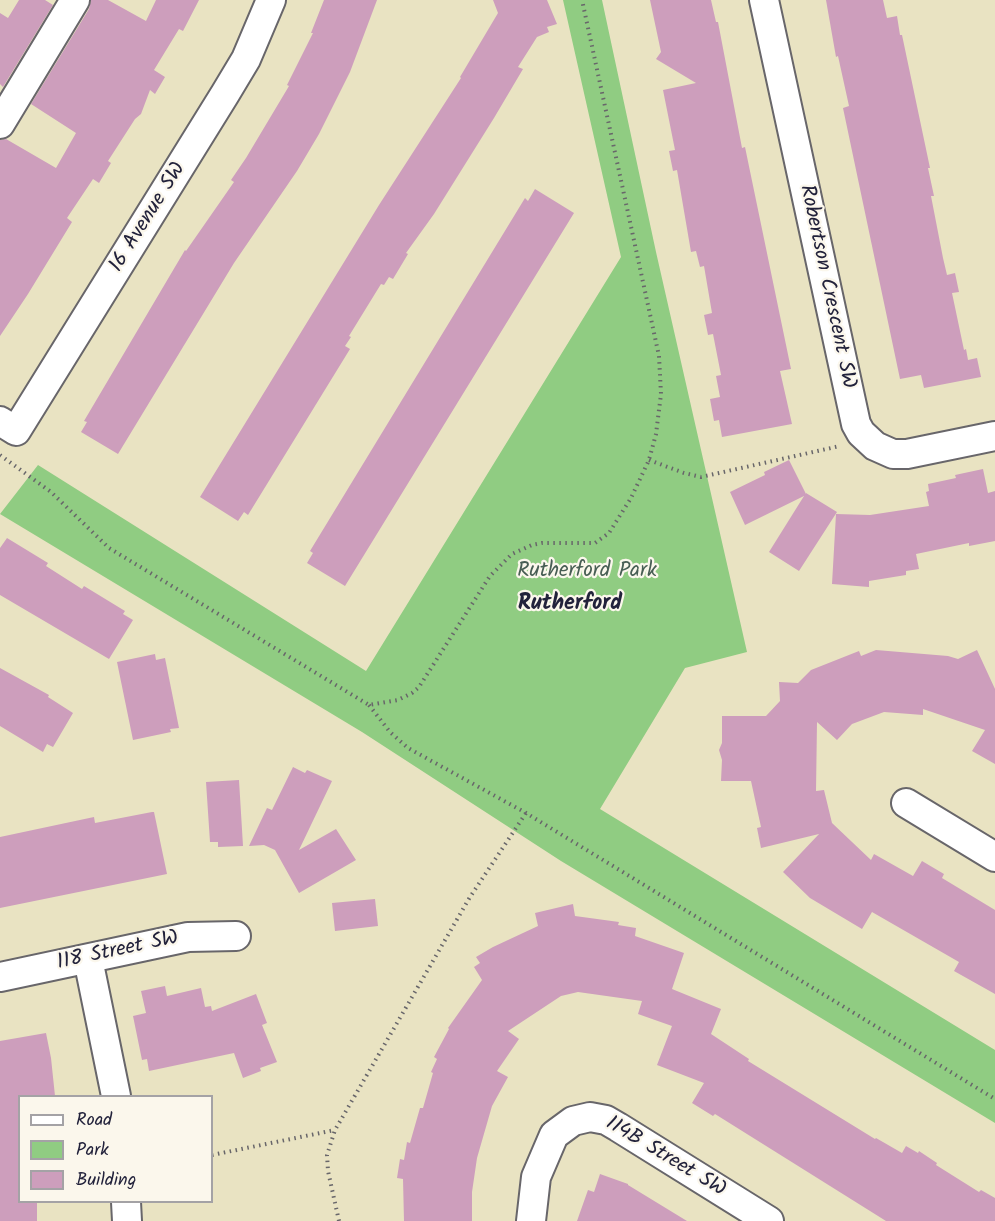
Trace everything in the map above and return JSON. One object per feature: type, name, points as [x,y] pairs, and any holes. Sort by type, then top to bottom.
[{"type":"street","points":[[0,124],[75,0]]},
{"type":"street","name":"16 Avenue SW","points":[[8,426],[225,94],[246,59],[272,0]]},
{"type":"street","name":"Robertson Crescent SW","points":[[764,0],[853,413],[856,424],[868,440]]},
{"type":"street","points":[[868,440],[881,451],[907,454],[995,436]]},
{"type":"street","points":[[906,803],[995,857]]},
{"type":"street","name":"118 Street SW","points":[[0,977],[188,937],[236,936]]},
{"type":"street","points":[[88,959],[116,1095]]},
{"type":"street","name":"114B Street SW","points":[[531,1221],[536,1177],[554,1135],[573,1121],[590,1117],[606,1120],[769,1221]]},
{"type":"street","points":[[126,1203],[127,1221]]},
{"type":"path","points":[[369,705],[398,700],[419,687],[490,576],[512,554],[523,548],[542,543],[588,544],[601,540],[617,522],[649,460],[659,416],[661,394],[659,356],[582,0]]},
{"type":"path","points":[[649,460],[701,477],[868,440]]},
{"type":"path","points":[[0,455],[51,492],[109,548],[369,705],[390,732],[408,747],[525,813],[995,1099]]},
{"type":"path","points":[[339,1221],[328,1171],[327,1155],[335,1130],[470,897],[525,813]]},
{"type":"path","points":[[213,1155],[335,1130]]},
{"type":"green space","name":"Rutherford Park","points":[[563,0],[602,0],[656,252],[747,652],[685,668],[600,809],[995,1050],[995,1123],[561,861],[362,732],[0,514],[38,465],[366,671],[621,257]]},
{"type":"building","points":[[19,0],[45,0],[53,5],[3,87],[0,84],[0,13],[8,18]]},
{"type":"building","points":[[91,0],[108,0],[146,21],[156,0],[199,0],[183,31],[179,29],[154,70],[165,77],[155,94],[150,90],[141,114],[135,119],[108,161],[111,163],[99,183],[93,179],[67,218],[72,222],[0,336],[0,140],[6,139],[56,168],[76,133],[31,104],[89,9]]},
{"type":"building","points":[[324,0],[377,0],[350,72],[319,134],[297,171],[234,263],[118,454],[81,432],[87,422],[84,421],[185,250],[234,182],[231,180],[289,86],[287,85],[313,33],[311,33]]},
{"type":"building","points":[[493,0],[547,0],[557,24],[547,27],[549,32],[537,37],[518,67],[523,69],[494,118],[434,214],[406,253],[408,254],[393,279],[389,277],[384,285],[381,284],[349,336],[351,337],[345,346],[350,349],[248,515],[244,512],[238,521],[200,497],[379,205],[461,78],[498,13]]},
{"type":"building","points":[[650,0],[711,0],[716,22],[718,22],[742,148],[745,147],[791,369],[780,371],[792,424],[722,437],[719,420],[714,421],[710,399],[720,397],[716,376],[721,375],[713,334],[708,335],[704,315],[712,313],[704,266],[700,267],[696,251],[691,252],[677,170],[673,171],[669,151],[675,150],[663,90],[696,83],[656,59],[661,52]]},
{"type":"building","points":[[826,0],[883,0],[887,18],[897,16],[930,168],[928,168],[934,196],[931,196],[943,258],[947,275],[955,273],[959,292],[952,293],[964,350],[966,349],[968,360],[977,358],[981,377],[924,388],[921,375],[900,379],[843,108],[849,106],[838,56],[836,57]]},
{"type":"building","points":[[535,189],[574,213],[345,586],[307,563],[313,553],[310,551],[525,198],[528,201]]},
{"type":"building","points":[[789,460],[806,494],[837,512],[799,571],[769,552],[804,496],[745,525],[730,492]]},
{"type":"building","points":[[983,469],[988,493],[995,491],[995,541],[969,546],[969,543],[916,554],[919,569],[906,571],[906,575],[869,581],[869,587],[832,584],[836,514],[870,515],[929,506],[926,492],[929,491],[928,484]]},
{"type":"building","points":[[7,538],[48,563],[46,566],[82,589],[84,586],[125,611],[123,614],[133,620],[109,659],[0,595],[0,548]]},
{"type":"building","points":[[876,650],[948,656],[958,659],[977,650],[995,689],[995,764],[972,751],[985,730],[923,709],[923,715],[884,712],[852,724],[837,740],[817,722],[816,791],[824,790],[832,823],[871,860],[874,854],[913,876],[922,861],[944,874],[942,878],[995,910],[995,994],[954,971],[959,962],[872,912],[862,929],[810,898],[783,872],[819,834],[761,848],[757,828],[761,827],[751,781],[721,781],[722,760],[719,750],[722,743],[722,716],[766,716],[780,701],[779,682],[798,683],[811,670],[859,651],[861,656]]},
{"type":"building","points":[[155,654],[156,660],[165,658],[179,728],[170,729],[171,732],[133,740],[117,662]]},
{"type":"building","points":[[0,668],[49,695],[48,697],[73,713],[53,747],[47,744],[43,752],[0,726]]},
{"type":"building","points":[[293,767],[305,773],[307,770],[332,781],[299,850],[336,829],[356,860],[299,893],[275,850],[264,845],[249,846],[267,808],[272,810]]},
{"type":"building","points":[[239,780],[243,846],[218,847],[218,842],[210,842],[206,782]]},
{"type":"building","points":[[154,812],[167,874],[0,908],[0,837],[94,817],[95,823]]},
{"type":"building","points":[[375,899],[378,926],[335,931],[332,903]]},
{"type":"building","points":[[573,904],[575,916],[619,922],[618,925],[636,928],[635,936],[684,953],[672,989],[721,1009],[711,1034],[749,1059],[748,1061],[875,1139],[902,1153],[906,1146],[918,1153],[919,1151],[937,1163],[936,1165],[979,1192],[981,1190],[995,1198],[995,1221],[886,1221],[715,1114],[713,1116],[692,1103],[704,1083],[657,1065],[672,1026],[638,1014],[642,1001],[578,992],[561,996],[508,1031],[519,1039],[497,1071],[508,1077],[492,1106],[477,1158],[472,1192],[472,1221],[404,1221],[403,1179],[397,1178],[400,1159],[404,1160],[407,1142],[410,1143],[420,1108],[423,1108],[433,1073],[431,1072],[437,1059],[434,1057],[448,1028],[482,980],[474,967],[480,963],[476,957],[538,926],[535,913]]},
{"type":"building","points":[[165,986],[167,996],[201,988],[205,1007],[211,1006],[212,1011],[256,994],[267,1023],[262,1025],[277,1062],[260,1068],[261,1071],[243,1078],[234,1053],[149,1071],[147,1059],[142,1060],[133,1016],[146,1013],[141,991]]},
{"type":"building","points":[[46,1033],[55,1095],[18,1095],[18,1203],[37,1203],[37,1221],[0,1221],[0,1041]]},
{"type":"building","points":[[600,1174],[628,1184],[687,1221],[577,1221],[588,1190],[594,1192]]},
{"type":"district","name":"Rutherford","points":[[570,605]]}]
